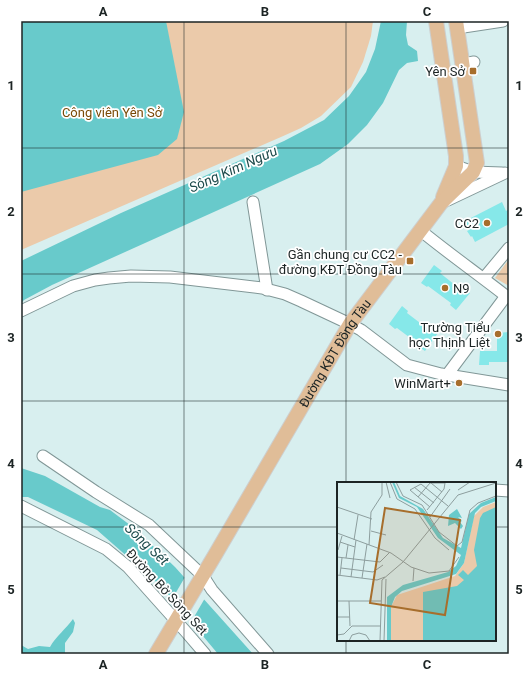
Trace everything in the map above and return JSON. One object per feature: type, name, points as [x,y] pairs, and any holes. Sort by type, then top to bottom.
[{"type":"main road","points":[[457,25],[468,63],[475,168],[441,203],[456,166],[455,149],[436,26],[457,25]]},
{"type":"main road","points":[[456,166],[475,168]]},
{"type":"main road","name":"Đường KĐT Đồng Tàu","points":[[177,618],[350,324],[441,203]]},
{"type":"main road","points":[[156,654],[177,618]]},
{"type":"street","points":[[457,25],[503,21]]},
{"type":"street","points":[[475,168],[507,173]]},
{"type":"street","name":"Đường KĐT Đồng Tàu","points":[[441,203],[507,173]]},
{"type":"street","points":[[253,202],[267,290]]},
{"type":"street","points":[[420,230],[438,246],[508,296],[447,375]]},
{"type":"street","points":[[484,278],[509,248]]},
{"type":"street","points":[[21,311],[73,286],[95,280],[131,276],[170,277],[267,290],[285,294],[350,324],[361,330],[407,365],[447,375],[509,385]]},
{"type":"street","points":[[42,456],[149,525],[199,581],[212,590],[268,654]]},
{"type":"street","points":[[496,490],[509,491]]},
{"type":"street","name":"Đường Bờ Sông Sét","points":[[21,506],[106,549],[128,567],[177,618],[205,654]]},
{"type":"green space","name":"Công viên Yên Sở","points":[[21,21],[373,21],[371,36],[363,62],[351,87],[321,116],[301,128],[281,137],[21,250]]},
{"type":"green space","points":[[509,259],[509,286],[495,278]]},
{"type":"water","points":[[21,21],[166,21],[184,112],[177,139],[158,155],[21,192]]},
{"type":"water","name":"Sông Kim Ngưu","points":[[381,21],[407,21],[406,35],[408,45],[417,51],[418,61],[407,63],[399,70],[383,103],[367,125],[348,144],[320,164],[52,285],[21,303],[21,261],[121,213],[284,141],[324,120],[349,96],[366,72],[375,49]]},
{"type":"water","name":"Sông Sét","points":[[21,468],[45,476],[100,507],[110,510],[134,528],[175,567],[253,654],[218,654],[162,587],[97,530],[28,497],[21,497]]},
{"type":"water","points":[[73,619],[75,623],[73,632],[65,643],[65,654],[21,654],[21,645],[28,649],[39,646],[50,647],[55,639]]},
{"type":"pier","points":[[185,577],[205,598],[190,624],[171,601]]},
{"type":"building","name":"CC2","points":[[502,202],[506,211],[509,209],[509,224],[475,242],[467,231],[469,230],[465,221]]},
{"type":"building","name":"N9","points":[[434,265],[442,271],[440,273],[460,289],[462,287],[470,293],[456,310],[450,305],[451,303],[428,286],[427,287],[421,283]]},
{"type":"building","points":[[402,306],[408,311],[407,313],[428,329],[430,327],[438,333],[425,351],[397,328],[395,329],[389,324]]},
{"type":"building","points":[[509,332],[509,362],[489,362],[489,365],[479,365],[480,351],[497,351],[497,333]]},
{"type":"place","name":"Yên Sở","points":[[473,71]]},
{"type":"place","name":"CC2","points":[[487,223]]},
{"type":"place","name":"Gần chung cư CC2 - đường KĐT Đồng Tàu","points":[[410,261]]},
{"type":"place","name":"N9","points":[[445,288]]},
{"type":"place","name":"Trường Tiểu học Thịnh Liệt","points":[[498,334]]},
{"type":"place","name":"WinMart+","points":[[459,383]]}]
